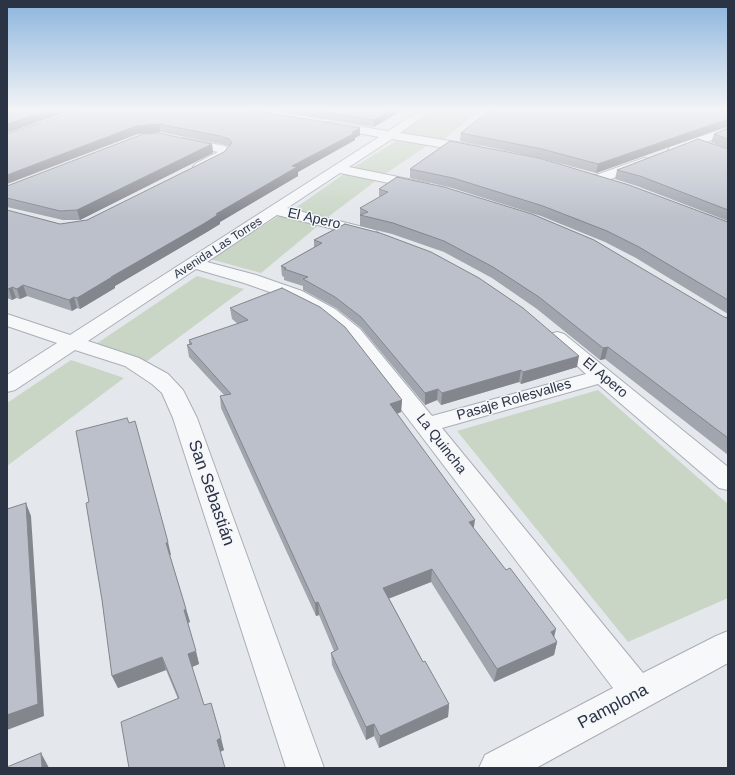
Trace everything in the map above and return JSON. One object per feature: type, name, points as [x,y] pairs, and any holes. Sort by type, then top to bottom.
[{"type":"street","points":[[186,174],[220,156],[224,151],[208,146]]},
{"type":"street","name":"Avenida Las Torres","points":[[7,385],[373,146]]},
{"type":"street","points":[[456,146],[490,152]]},
{"type":"street","points":[[666,153],[685,146]]},
{"type":"street","points":[[598,179],[652,159]]},
{"type":"street","points":[[338,169],[440,191]]},
{"type":"street","points":[[584,175],[619,186]]},
{"type":"street","name":"El Apero","points":[[275,210],[386,238]]},
{"type":"street","name":"La Quincha","points":[[194,263],[243,277],[296,295],[328,313],[353,333],[638,693]]},
{"type":"street","name":"San Sebastián","points":[[7,320],[132,362],[160,379],[172,390],[185,418],[305,768]]},
{"type":"street","name":"El Apero","points":[[541,325],[728,481]]},
{"type":"street","name":"Pasaje Rolesvalles","points":[[426,425],[602,376]]},
{"type":"street","name":"Pamplona","points":[[498,768],[728,646]]},
{"type":"green space","points":[[388,146],[426,146],[384,175],[351,169]]},
{"type":"green space","points":[[344,174],[377,180],[328,217],[294,209]]},
{"type":"green space","points":[[282,214],[319,225],[261,273],[210,259]]},
{"type":"green space","points":[[197,276],[244,289],[147,361],[96,344]]},
{"type":"green space","points":[[71,360],[124,378],[7,466],[7,403]]},
{"type":"green space","points":[[598,390],[728,504],[728,598],[628,642],[457,431]]},
{"type":"building","points":[[7,146],[83,146],[7,175]]},
{"type":"building","points":[[111,146],[208,146],[77,210],[60,211],[7,198],[7,186]]},
{"type":"building","points":[[229,146],[330,146],[292,166],[297,167],[77,298],[74,297],[69,300],[23,285],[17,289],[12,287],[9,289],[7,288],[7,210],[60,224],[87,220],[224,152]]},
{"type":"building","points":[[443,146],[477,146],[539,158],[629,185],[728,222],[728,300],[639,247],[607,231],[543,206],[453,178],[410,169]]},
{"type":"building","points":[[528,146],[650,146],[598,164]]},
{"type":"building","points":[[679,146],[720,146],[728,149],[728,210],[640,176],[617,170]]},
{"type":"building","points":[[397,177],[444,187],[532,214],[594,240],[728,318],[728,438],[608,347],[603,348],[539,297],[493,267],[444,241],[393,223],[360,215],[368,212],[360,208],[388,192],[379,189]]},
{"type":"building","points":[[345,224],[380,233],[431,252],[479,278],[523,308],[579,356],[523,372],[521,370],[442,393],[438,389],[425,393],[361,317],[335,297],[303,279],[308,277],[284,269],[286,268],[281,266],[322,243],[314,240]]},
{"type":"building","points":[[282,288],[320,307],[345,327],[402,400],[390,404],[475,520],[469,522],[506,570],[510,568],[556,629],[551,632],[557,642],[497,669],[432,569],[383,588],[423,662],[425,661],[449,704],[380,736],[374,724],[366,727],[331,653],[338,649],[318,602],[315,603],[220,396],[231,394],[187,345],[192,344],[189,340],[248,320],[230,308]]},
{"type":"building","points":[[127,418],[129,423],[135,421],[168,542],[166,543],[186,609],[184,610],[196,651],[188,654],[204,705],[211,703],[221,738],[217,740],[225,768],[129,768],[121,722],[179,698],[162,657],[112,676],[102,600],[86,503],[89,502],[76,431]]},
{"type":"building","points":[[26,503],[38,704],[7,715],[7,509]]},
{"type":"building","points":[[41,753],[42,768],[7,768],[7,767]]}]
